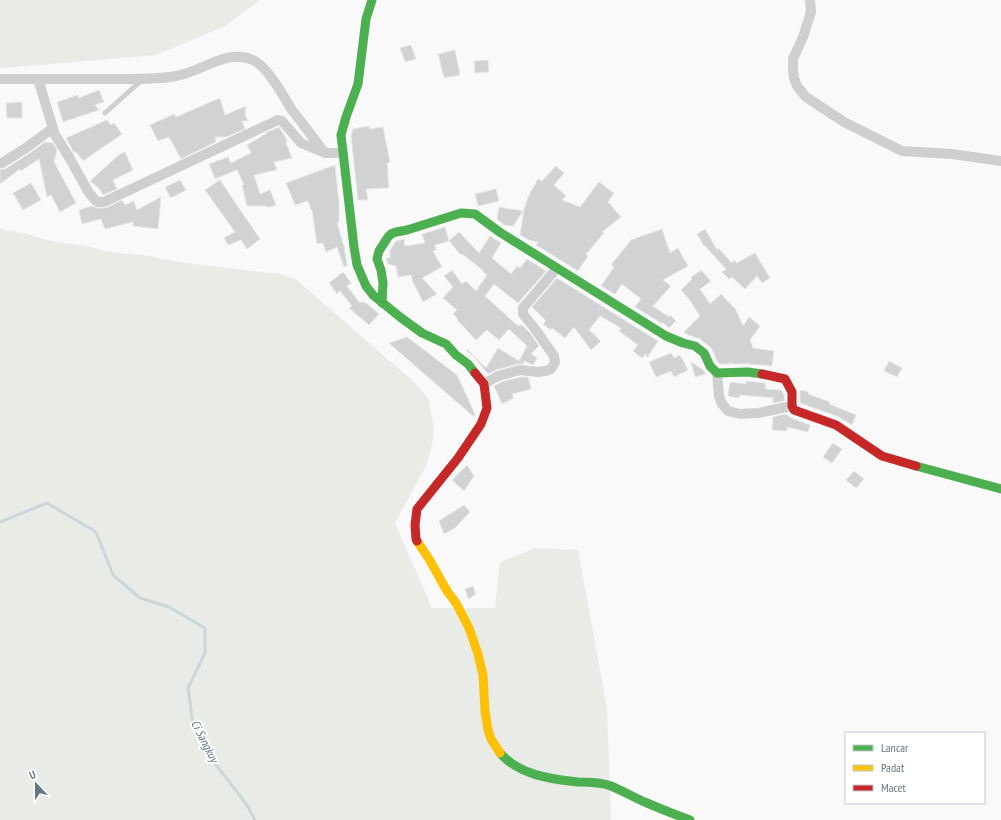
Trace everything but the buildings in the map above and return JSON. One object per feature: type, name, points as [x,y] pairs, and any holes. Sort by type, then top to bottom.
[{"type":"main road","points":[[372,0],[366,19],[358,84],[341,136],[354,247],[357,265],[366,286],[373,295],[422,332],[446,344],[456,355],[468,364],[484,384],[487,408],[481,424],[458,458],[417,509],[415,524],[416,540],[456,603],[469,628],[478,654],[483,675],[486,717],[491,739],[497,750],[506,760],[532,774],[557,780],[597,783],[610,786],[681,818],[690,820]]},
{"type":"main road","points":[[382,303],[383,283],[381,270],[377,259],[379,251],[388,237],[396,232],[422,226],[461,213],[475,214],[502,233],[666,336],[694,346],[704,353],[710,366],[717,373],[748,372],[785,379],[792,392],[792,406],[794,410],[836,425],[882,456],[974,482],[1001,488]]},
{"type":"street","points":[[810,0],[811,12],[803,37],[793,59],[794,78],[806,97],[844,122],[902,151],[952,154],[1001,160]]},
{"type":"street","points":[[0,79],[144,78],[176,76],[225,58],[244,56],[255,60],[262,65],[292,110],[325,153]]},
{"type":"street","points":[[38,79],[56,135],[89,193],[98,202],[104,202],[278,120],[282,121],[301,143],[325,153],[343,153]]},
{"type":"street","points":[[2,163],[26,148],[53,128]]},
{"type":"street","points":[[484,384],[498,376],[520,370],[538,372],[546,371],[551,368],[555,362],[554,356],[523,314],[523,308],[557,268]]},
{"type":"street","points":[[717,373],[719,396],[722,404],[728,411],[740,414],[758,413],[792,406]]},
{"type":"lane","points":[[105,113],[144,78]]},
{"type":"shaded area","points":[[0,0],[259,1],[225,26],[156,55],[0,68]]},
{"type":"shaded area","points":[[0,228],[43,239],[101,250],[144,255],[184,263],[280,274],[297,280],[415,383],[428,398],[434,427],[432,445],[427,464],[395,523],[432,608],[495,608],[500,562],[535,548],[578,550],[607,708],[611,820],[0,820]]},
{"type":"waterway","name":"Ci Sangkuy","points":[[0,522],[47,503],[96,532],[113,575],[140,598],[169,607],[205,628],[205,653],[188,688],[193,724],[214,762],[247,805],[255,820]]},
{"type":"traffic: fast","points":[[372,0],[366,19],[358,84],[341,135],[357,265],[366,286],[373,295],[422,333],[446,344],[456,355],[468,364],[475,373]]},
{"type":"traffic: fast","points":[[382,303],[383,283],[381,270],[377,259],[379,251],[391,234],[461,213],[475,214],[501,233],[666,336],[695,346],[704,353],[710,366],[717,373],[748,372],[762,374]]},
{"type":"traffic: fast","points":[[916,466],[1001,489]]},
{"type":"traffic: fast","points":[[500,753],[516,766],[536,775],[578,782],[595,782],[607,785],[690,820]]},
{"type":"traffic: slow","points":[[417,541],[447,591],[456,603],[469,628],[478,654],[483,675],[485,711],[488,730],[491,739],[500,753]]},
{"type":"traffic: jam","points":[[417,541],[415,525],[417,509],[458,458],[481,424],[487,408],[484,384],[475,373]]},
{"type":"traffic: jam","points":[[762,374],[785,379],[792,392],[792,406],[794,410],[836,425],[882,456],[916,466]]}]
